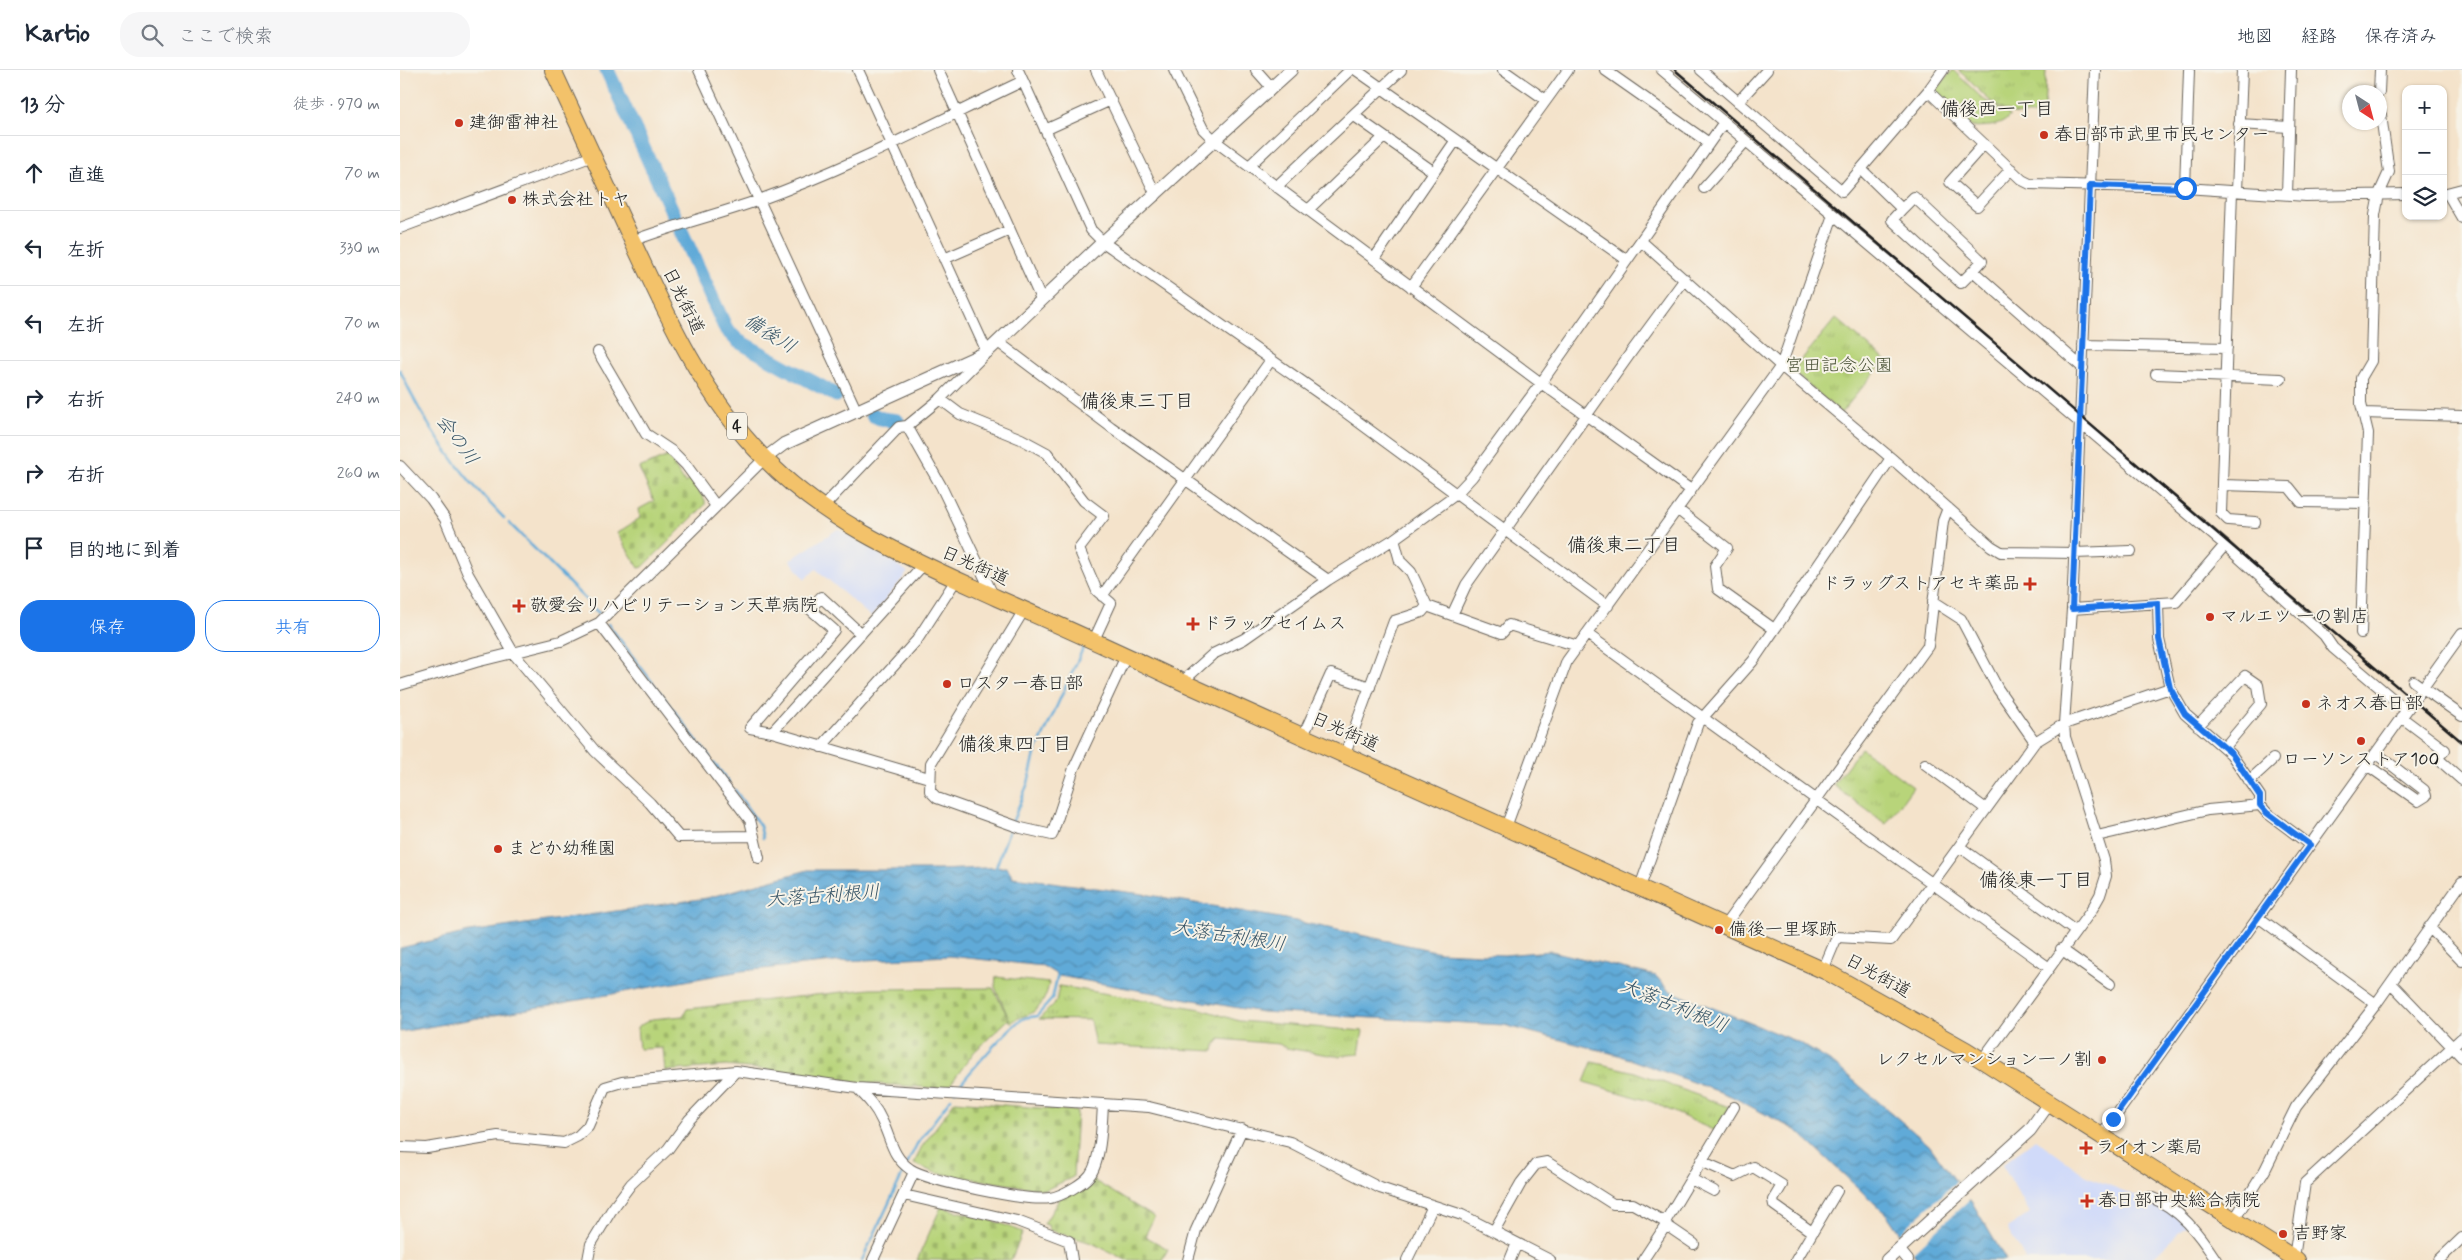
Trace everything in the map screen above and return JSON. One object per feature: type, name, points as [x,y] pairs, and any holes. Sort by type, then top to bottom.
[{"type":"highway","name":"日光街道","points":[[553,70],[684,349],[710,390],[743,434],[764,458],[823,507],[851,527],[923,565],[1087,637],[1182,682],[1823,970],[1917,1021],[1982,1060],[2296,1259]]},
{"type":"street","points":[[700,70],[758,200],[857,412]]},
{"type":"street","points":[[858,70],[987,352]]},
{"type":"street","points":[[938,70],[1041,299]]},
{"type":"street","points":[[1018,70],[1091,230],[1103,242],[1271,360],[1608,606]]},
{"type":"street","points":[[1096,70],[1156,194]]},
{"type":"street","points":[[1256,70],[1272,88]]},
{"type":"street","points":[[823,507],[899,427],[907,426],[940,398],[1041,299],[1291,70]]},
{"type":"street","points":[[1249,166],[1350,70]]},
{"type":"street","points":[[1356,70],[1627,260]]},
{"type":"street","points":[[1276,187],[1401,70]]},
{"type":"street","points":[[1503,70],[1515,73],[1546,100]]},
{"type":"street","points":[[1412,287],[1568,70]]},
{"type":"street","points":[[1605,70],[1709,143]]},
{"type":"street","points":[[1662,70],[2225,545],[2324,635],[2333,648],[2444,750],[2437,758],[2462,780]]},
{"type":"street","points":[[1701,70],[1842,191],[1928,92],[1943,70]]},
{"type":"street","points":[[1738,102],[1766,70]]},
{"type":"street","points":[[1982,1060],[2100,895],[2106,876],[2097,836],[2064,737],[2072,609],[2095,70]]},
{"type":"street","points":[[2185,188],[2189,70]]},
{"type":"street","points":[[2242,70],[2234,191],[2221,514],[2228,520],[2255,522]]},
{"type":"street","points":[[2287,194],[2291,70]]},
{"type":"street","points":[[2379,85],[2380,70]]},
{"type":"street","points":[[1176,71],[1203,129],[1215,141],[1541,383],[1691,490]]},
{"type":"street","points":[[632,241],[684,222],[758,200],[891,143],[1023,81]]},
{"type":"street","points":[[1928,92],[2011,169],[2030,184],[2185,188],[2287,194],[2402,194]]},
{"type":"street","points":[[1045,130],[1110,100]]},
{"type":"street","points":[[1353,115],[1434,172]]},
{"type":"street","points":[[1182,682],[1213,654],[1244,639],[1328,580],[1394,539],[1455,495],[1472,477],[1541,383],[1724,122]]},
{"type":"street","points":[[2239,124],[2289,128]]},
{"type":"street","points":[[2361,633],[2368,433],[2361,404],[2361,378],[2371,361],[2375,215],[2379,194],[2389,172],[2383,130]]},
{"type":"street","points":[[1308,210],[1384,137]]},
{"type":"street","points":[[1374,259],[1456,140]]},
{"type":"street","points":[[1704,188],[1746,141]]},
{"type":"street","points":[[1984,144],[1950,182],[1976,206],[2011,169]]},
{"type":"street","points":[[400,228],[593,156]]},
{"type":"street","points":[[1861,169],[1902,209]]},
{"type":"street","points":[[2447,194],[2462,189]]},
{"type":"street","points":[[2447,196],[2462,218]]},
{"type":"street","points":[[1914,197],[1982,261],[1973,271],[1960,283],[1892,220],[1914,197]]},
{"type":"street","points":[[1506,826],[1567,661],[1781,366],[1833,215]]},
{"type":"street","points":[[944,259],[1010,230]]},
{"type":"street","points":[[1641,241],[1781,366],[1891,458],[1991,546],[2001,552],[2074,553],[2131,550]]},
{"type":"street","points":[[1973,271],[2082,368]]},
{"type":"street","points":[[1452,615],[1466,585],[1586,415],[1685,280]]},
{"type":"street","points":[[998,342],[1111,427],[1186,478],[1328,580]]},
{"type":"street","points":[[2083,345],[2227,348]]},
{"type":"street","points":[[598,352],[646,434],[672,452],[686,465],[716,506]]},
{"type":"street","points":[[400,685],[476,662],[561,641],[602,619],[764,458],[784,444],[987,352]]},
{"type":"street","points":[[1102,596],[1271,360]]},
{"type":"street","points":[[2156,374],[2281,379]]},
{"type":"street","points":[[940,398],[960,414],[1021,439],[1047,453],[1084,501],[1104,516],[1079,550],[1097,591],[1110,603],[1087,637]]},
{"type":"street","points":[[2363,414],[2462,416]]},
{"type":"street","points":[[907,426],[941,486],[993,596]]},
{"type":"street","points":[[1640,887],[1701,718],[1753,661],[1891,458]]},
{"type":"street","points":[[400,466],[431,499],[445,519],[468,574],[514,654],[595,751],[650,803],[679,837],[754,836]]},
{"type":"street","points":[[2222,485],[2290,487],[2301,502],[2366,503]]},
{"type":"street","points":[[1725,925],[1928,646],[1942,521],[1948,508]]},
{"type":"street","points":[[1677,509],[1727,548],[1716,566],[1718,589],[1774,629]]},
{"type":"street","points":[[1394,539],[1400,561],[1411,572],[1427,606],[1502,633],[1509,625],[1578,646]]},
{"type":"street","points":[[2072,609],[2176,602],[2225,545]]},
{"type":"street","points":[[772,732],[923,565]]},
{"type":"street","points":[[822,747],[916,640],[956,580]]},
{"type":"street","points":[[834,630],[810,609],[822,597],[861,634]]},
{"type":"street","points":[[1933,601],[1961,619],[1998,690],[2035,742]]},
{"type":"street","points":[[2158,603],[2159,639],[2170,688],[2185,714],[2232,754],[2260,796],[2260,805],[2267,813],[2310,845]]},
{"type":"street","points":[[1344,754],[1394,622],[1422,612],[1427,606]]},
{"type":"street","points":[[1024,610],[931,763],[930,791],[937,798],[1052,836],[1074,768],[1126,656]]},
{"type":"street","points":[[602,619],[750,820],[759,858]]},
{"type":"street","points":[[845,619],[750,728],[772,732],[929,778]]},
{"type":"street","points":[[2102,1135],[2462,632]]},
{"type":"street","points":[[1587,634],[2048,967]]},
{"type":"street","points":[[1303,736],[1331,674],[1370,687]]},
{"type":"street","points":[[2198,726],[2245,676],[2258,685],[2261,704],[2224,748]]},
{"type":"street","points":[[2414,682],[2422,689],[2428,690],[2462,716]]},
{"type":"street","points":[[1823,970],[1836,937],[1890,940],[1934,883],[2035,742],[2064,724],[2170,688]]},
{"type":"street","points":[[2367,765],[2418,802],[2426,796],[2424,790],[2376,753]]},
{"type":"street","points":[[2249,781],[2273,759]]},
{"type":"street","points":[[1925,764],[1986,809]]},
{"type":"street","points":[[2097,836],[2208,810],[2260,805]]},
{"type":"street","points":[[1960,847],[2075,931]]},
{"type":"street","points":[[2234,1220],[2265,1170],[2296,1107],[2376,1004],[2462,882]]},
{"type":"street","points":[[2258,918],[2376,1004]]},
{"type":"street","points":[[2429,927],[2461,959]]},
{"type":"street","points":[[2061,950],[2110,984]]},
{"type":"street","points":[[2391,983],[2462,1057]]},
{"type":"street","points":[[2296,1259],[2305,1184],[2462,1038]]},
{"type":"street","points":[[588,1260],[591,1244],[611,1211],[632,1184],[668,1149],[689,1120],[736,1071]]},
{"type":"street","points":[[400,1147],[427,1148],[498,1136],[564,1143],[578,1136],[588,1126],[605,1087],[622,1082],[736,1071],[857,1088],[1149,1107],[1242,1128],[1290,1142],[1380,1188],[1462,1216],[1550,1260]]},
{"type":"street","points":[[857,1088],[874,1106],[895,1155],[914,1172],[929,1179],[1008,1194],[1050,1198],[1072,1188],[1090,1175],[1098,1155],[1103,1104]]},
{"type":"street","points":[[1887,1260],[2030,1130],[2049,1103]]},
{"type":"street","points":[[1643,1260],[1734,1107]]},
{"type":"street","points":[[1188,1260],[1196,1230],[1242,1128]]},
{"type":"street","points":[[1702,1160],[1735,1176],[1753,1167],[1782,1184],[1773,1200],[1774,1205],[1812,1232]]},
{"type":"street","points":[[1494,1231],[1521,1183],[1536,1164],[1547,1162],[1613,1204],[1633,1204],[1666,1223],[1694,1244]]},
{"type":"street","points":[[873,1260],[914,1172]]},
{"type":"street","points":[[1691,1178],[1714,1190]]},
{"type":"street","points":[[1796,1260],[1837,1191]]},
{"type":"street","points":[[904,1195],[1017,1221],[1069,1241],[1072,1260]]},
{"type":"street","points":[[2150,1197],[2164,1202],[2189,1224],[2216,1260]]},
{"type":"street","points":[[1408,1260],[1433,1206]]},
{"type":"street","points":[[2439,1260],[2462,1238]]},
{"type":"street","points":[[1510,1260],[1518,1243]]},
{"type":"street","points":[[1900,1249],[1908,1260]]},
{"type":"shaded area","points":[[838,529],[908,572],[871,617],[816,569],[805,579],[790,560]]},
{"type":"shaded area","name":"春日部中央総合病院","points":[[2035,1139],[2088,1177],[2165,1207],[2188,1224],[2154,1256],[2156,1260],[2026,1260],[2007,1228],[2030,1213],[2002,1165]]},
{"type":"green space","points":[[1953,70],[1983,99],[2010,116],[2002,123],[1971,127],[1934,92]]},
{"type":"green space","points":[[1958,70],[2046,70],[2044,114],[2017,115],[2004,110],[1990,101]]},
{"type":"green space","name":"宮田記念公園","points":[[1836,318],[1885,360],[1841,413],[1792,371]]},
{"type":"green space","points":[[668,456],[685,483],[690,479],[705,500],[705,505],[643,567],[639,568],[617,533],[640,518],[639,509],[654,501],[639,468]]},
{"type":"green space","points":[[1861,748],[1913,787],[1886,824],[1833,785]]},
{"type":"green space","points":[[996,977],[1049,983],[1044,999],[1039,1006],[1030,1014],[1011,1023],[995,987]]},
{"type":"green space","points":[[1059,986],[1201,1009],[1239,1021],[1363,1031],[1359,1054],[1336,1056],[1286,1048],[1279,1044],[1220,1039],[1215,1045],[1214,1051],[1095,1045],[1090,1020],[1039,1019],[1056,1002]]},
{"type":"green space","points":[[993,988],[1009,1019],[974,1052],[947,1089],[852,1082],[814,1074],[726,1066],[665,1071],[663,1048],[639,1049],[637,1027],[652,1019],[683,1016],[687,1009],[870,989]]},
{"type":"green space","points":[[1592,1062],[1635,1072],[1729,1107],[1715,1131],[1652,1102],[1584,1082]]},
{"type":"green space","points":[[955,1101],[1077,1111],[1073,1177],[1045,1190],[936,1173],[914,1164],[921,1148]]},
{"type":"green space","points":[[1093,1180],[1154,1217],[1145,1236],[1168,1249],[1162,1260],[1126,1260],[1092,1243],[1049,1230],[1048,1225],[1044,1224],[1060,1198],[1081,1189]]},
{"type":"green space","points":[[941,1207],[994,1221],[1023,1232],[1011,1260],[917,1260]]},
{"type":"water","name":"大落古利根川","points":[[1007,867],[1013,877],[1150,895],[1291,920],[1440,952],[1504,955],[1551,951],[1656,976],[1668,990],[1798,1042],[1833,1063],[1929,1145],[1973,1204],[2006,1260],[1918,1260],[1887,1215],[1797,1131],[1731,1096],[1618,1055],[1504,1025],[1261,1012],[1059,976],[1043,966],[949,956],[845,961],[741,971],[400,1032],[400,948],[469,932],[707,898],[808,870],[938,870]]},
{"type":"pier","points":[[1958,1180],[1971,1198],[1911,1254],[1898,1235]]},
{"type":"waterway","name":"備後川","points":[[607,70],[675,217]]},
{"type":"waterway","name":"備後川","points":[[681,231],[726,329],[738,341],[836,395]]},
{"type":"waterway","name":"会の川","points":[[400,370],[420,411],[445,449],[473,485],[504,518]]},
{"type":"waterway","name":"備後川","points":[[873,415],[882,419],[897,421]]},
{"type":"waterway","name":"会の川","points":[[509,523],[589,603]]},
{"type":"waterway","name":"会の川","points":[[593,608],[599,613]]},
{"type":"waterway","name":"会の川","points":[[608,624],[698,742]]},
{"type":"waterway","points":[[1012,823],[1028,783],[1035,754],[1085,644]]},
{"type":"waterway","name":"会の川","points":[[701,746],[710,757]]},
{"type":"waterway","name":"会の川","points":[[714,763],[729,782]]},
{"type":"waterway","name":"会の川","points":[[735,790],[760,826],[763,838]]},
{"type":"waterway","points":[[995,870],[1010,828]]},
{"type":"waterway","points":[[955,1091],[1010,1029],[1025,1018],[1037,1016],[1052,999],[1058,974]]},
{"type":"waterway","points":[[907,1164],[917,1144],[951,1098]]},
{"type":"waterway","points":[[862,1260],[905,1169]]},
{"type":"railway","points":[[1675,70],[2462,742]]},
{"type":"place","name":"建御雷神社","points":[[459,123]]},
{"type":"place","name":"春日部市武里市民センター","points":[[2044,135]]},
{"type":"place","name":"株式会社トヤ","points":[[512,200]]},
{"type":"place","name":"ドラッグストアセキ薬品","points":[[2030,584]]},
{"type":"place","name":"敬愛会リハビリテーション天草病院","points":[[519,606]]},
{"type":"place","name":"マルエツ 一の割店","points":[[2210,617]]},
{"type":"place","name":"ドラッグセイムス","points":[[1193,624]]},
{"type":"place","name":"ロスター春日部","points":[[947,684]]},
{"type":"place","name":"ネオス春日部","points":[[2306,704]]},
{"type":"place","name":"ローソンストア100","points":[[2361,741]]},
{"type":"place","name":"まどか幼稚園","points":[[498,849]]},
{"type":"place","name":"備後一里塚跡","points":[[1719,930]]},
{"type":"place","name":"レクセルマンション一ノ割","points":[[2102,1060]]},
{"type":"place","name":"ライオン薬局","points":[[2086,1148]]},
{"type":"place","name":"春日部中央総合病院","points":[[2087,1201]]},
{"type":"place","name":"吉野家","points":[[2283,1234]]},
{"type":"district","name":"備後西一丁目","points":[[1997,109]]},
{"type":"district","name":"備後東三丁目","points":[[1137,401]]},
{"type":"district","name":"備後東二丁目","points":[[1624,545]]},
{"type":"district","name":"備後東四丁目","points":[[1015,744]]},
{"type":"district","name":"備後東一丁目","points":[[2036,880]]},
{"type":"route","points":[[2113,1119],[2310,845],[2267,813],[2260,805],[2260,796],[2232,754],[2185,714],[2170,688],[2159,639],[2158,603],[2072,609],[2090,185],[2185,188]]}]
